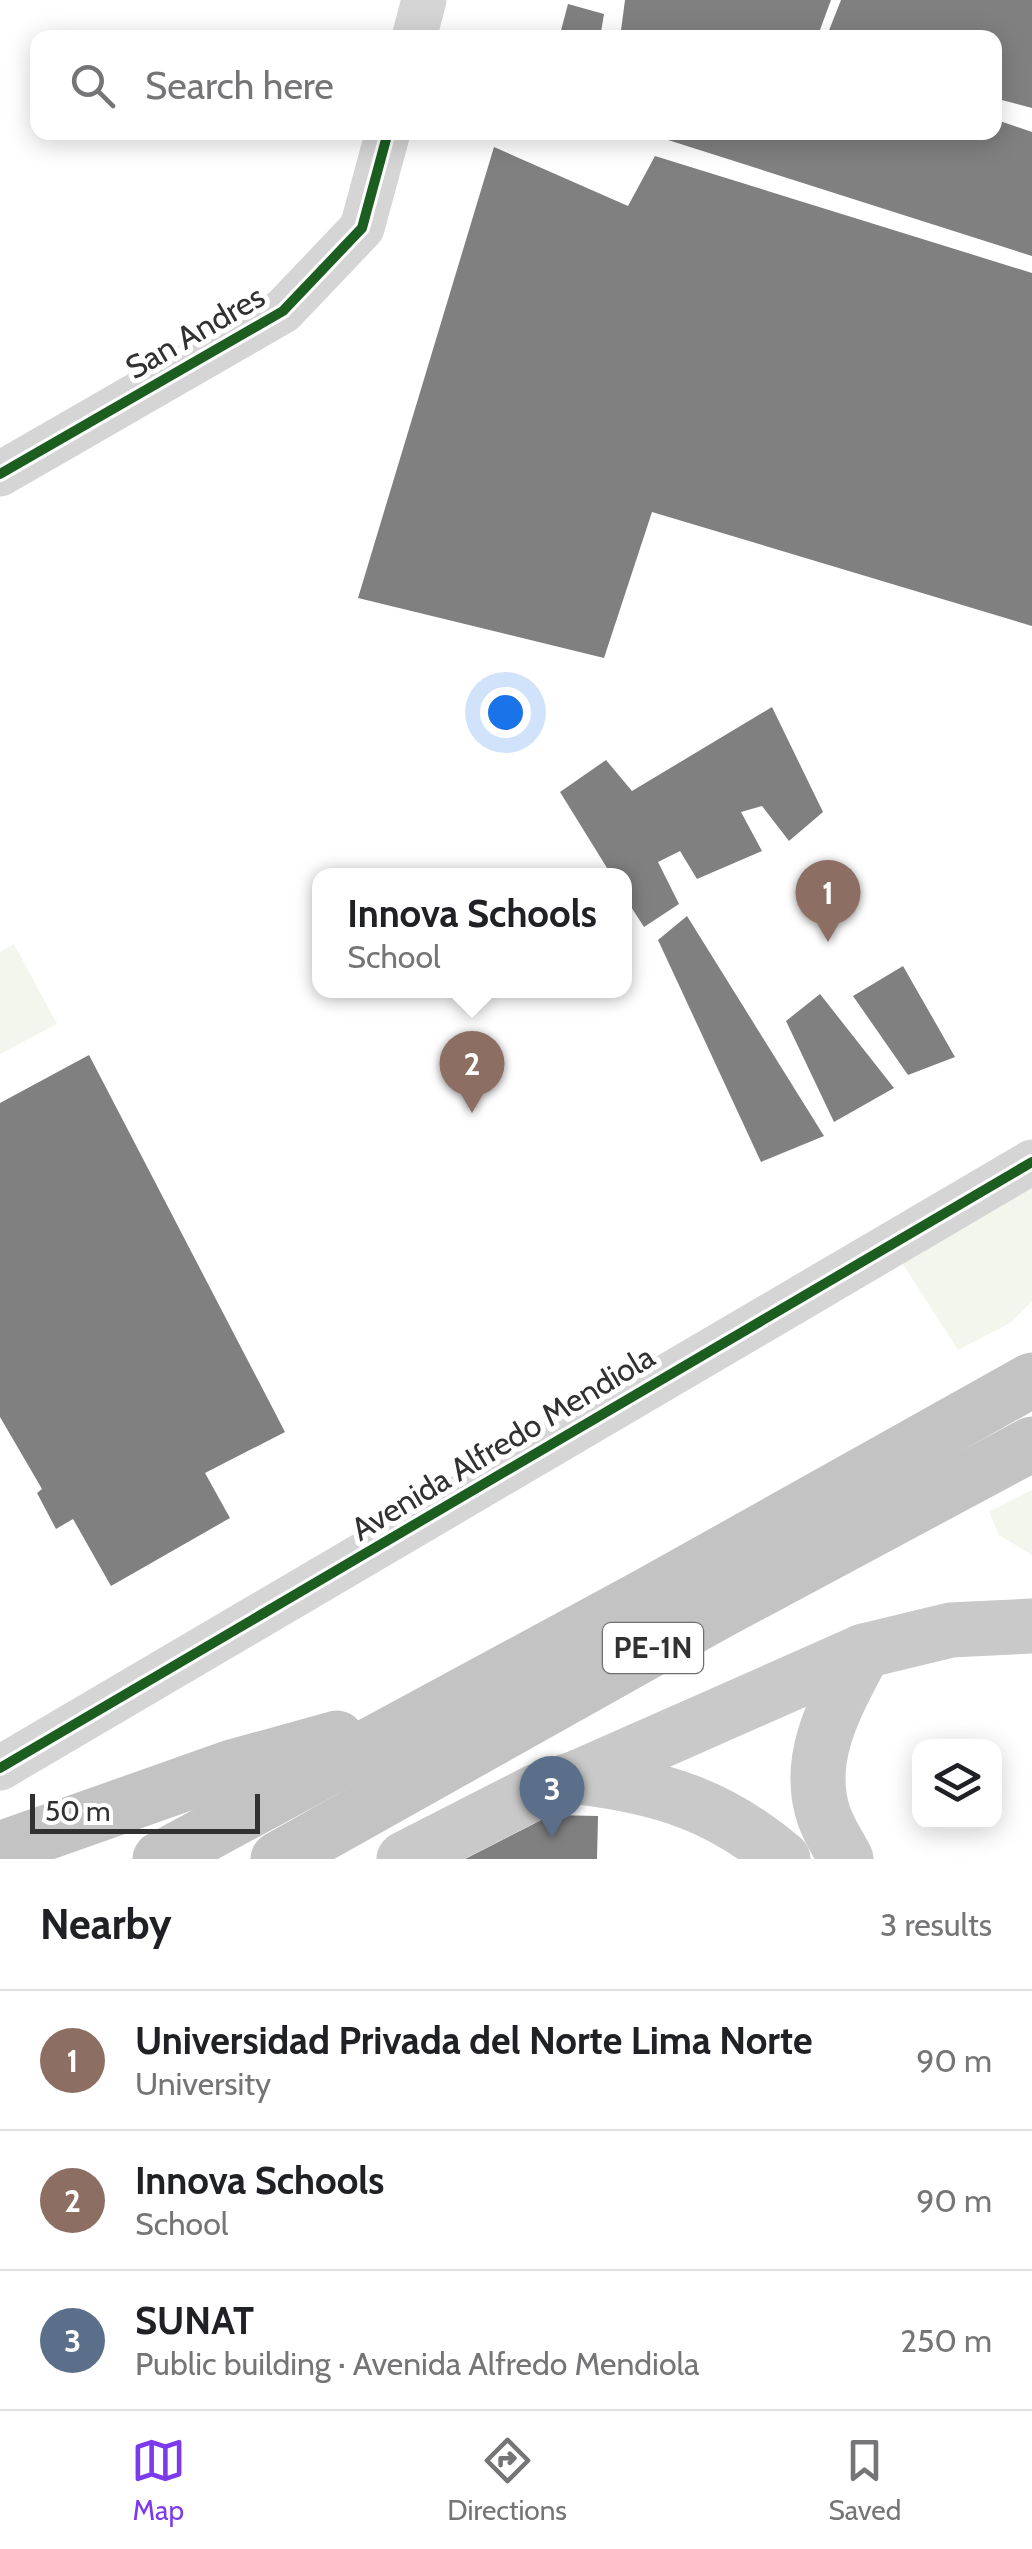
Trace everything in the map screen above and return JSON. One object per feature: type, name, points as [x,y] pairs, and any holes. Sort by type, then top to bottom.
[{"type":"highway","name":"PE-1N","points":[[160,1859],[646,1596],[1032,1380]]},
{"type":"highway","name":"PE-1N","points":[[278,1859],[713,1615],[1032,1444]]},
{"type":"highway","points":[[0,1849],[232,1767],[426,1712]]},
{"type":"main road","points":[[404,1859],[537,1791],[579,1777],[864,1652],[951,1630],[1032,1626]]},
{"type":"main road","points":[[846,1859],[824,1818],[817,1786],[818,1767],[833,1710],[864,1652]]},
{"type":"main road","points":[[579,1777],[631,1784],[684,1799],[755,1835],[783,1859]]},
{"type":"street","points":[[416,30],[424,0]]},
{"type":"street","name":"San Andres","points":[[0,474],[284,311],[362,228],[386,140]]},
{"type":"street","name":"Avenida Alfredo Mendiola","points":[[0,1768],[1032,1162]]},
{"type":"shaded area","points":[[14,944],[57,1024],[0,1054],[0,952]]},
{"type":"shaded area","points":[[1032,1180],[1032,1301],[1010,1323],[958,1350],[897,1255]]},
{"type":"shaded area","points":[[1032,1490],[1032,1555],[999,1535],[989,1512]]},
{"type":"building","points":[[625,0],[831,0],[820,30],[621,30]]},
{"type":"building","points":[[841,0],[1032,0],[1032,108],[1002,100],[1002,30],[829,30]]},
{"type":"building","points":[[568,4],[604,14],[601,30],[561,30]]},
{"type":"building","points":[[1002,122],[1032,132],[1032,256],[668,140],[1002,140]]},
{"type":"building","points":[[494,147],[628,206],[655,156],[1032,273],[1032,626],[652,512],[604,658],[358,598]]},
{"type":"building","points":[[772,707],[823,812],[789,841],[762,806],[741,812],[762,851],[697,879],[680,851],[658,862],[679,904],[644,927],[632,908],[632,868],[607,868],[560,792],[606,760],[632,791]]},
{"type":"building","points":[[687,916],[824,1136],[761,1162],[658,940]]},
{"type":"building","points":[[903,966],[955,1057],[908,1075],[853,996]]},
{"type":"building","points":[[820,994],[894,1088],[834,1122],[786,1021]]},
{"type":"building","points":[[89,1055],[285,1432],[205,1473],[230,1518],[111,1586],[73,1519],[56,1529],[37,1493],[42,1489],[0,1417],[0,1103]]},
{"type":"building","points":[[551,1815],[598,1816],[597,1859],[465,1859]]},
{"type":"cycle path","points":[[0,474],[283,311],[362,228],[386,140]]},
{"type":"cycle path","points":[[0,1768],[1032,1162]]},
{"type":"place","name":"Universidad Privada del Norte Lima Norte","points":[[828,942]]},
{"type":"place","name":"Innova Schools","points":[[472,1113]]},
{"type":"place","name":"SUNAT","points":[[552,1838]]}]
